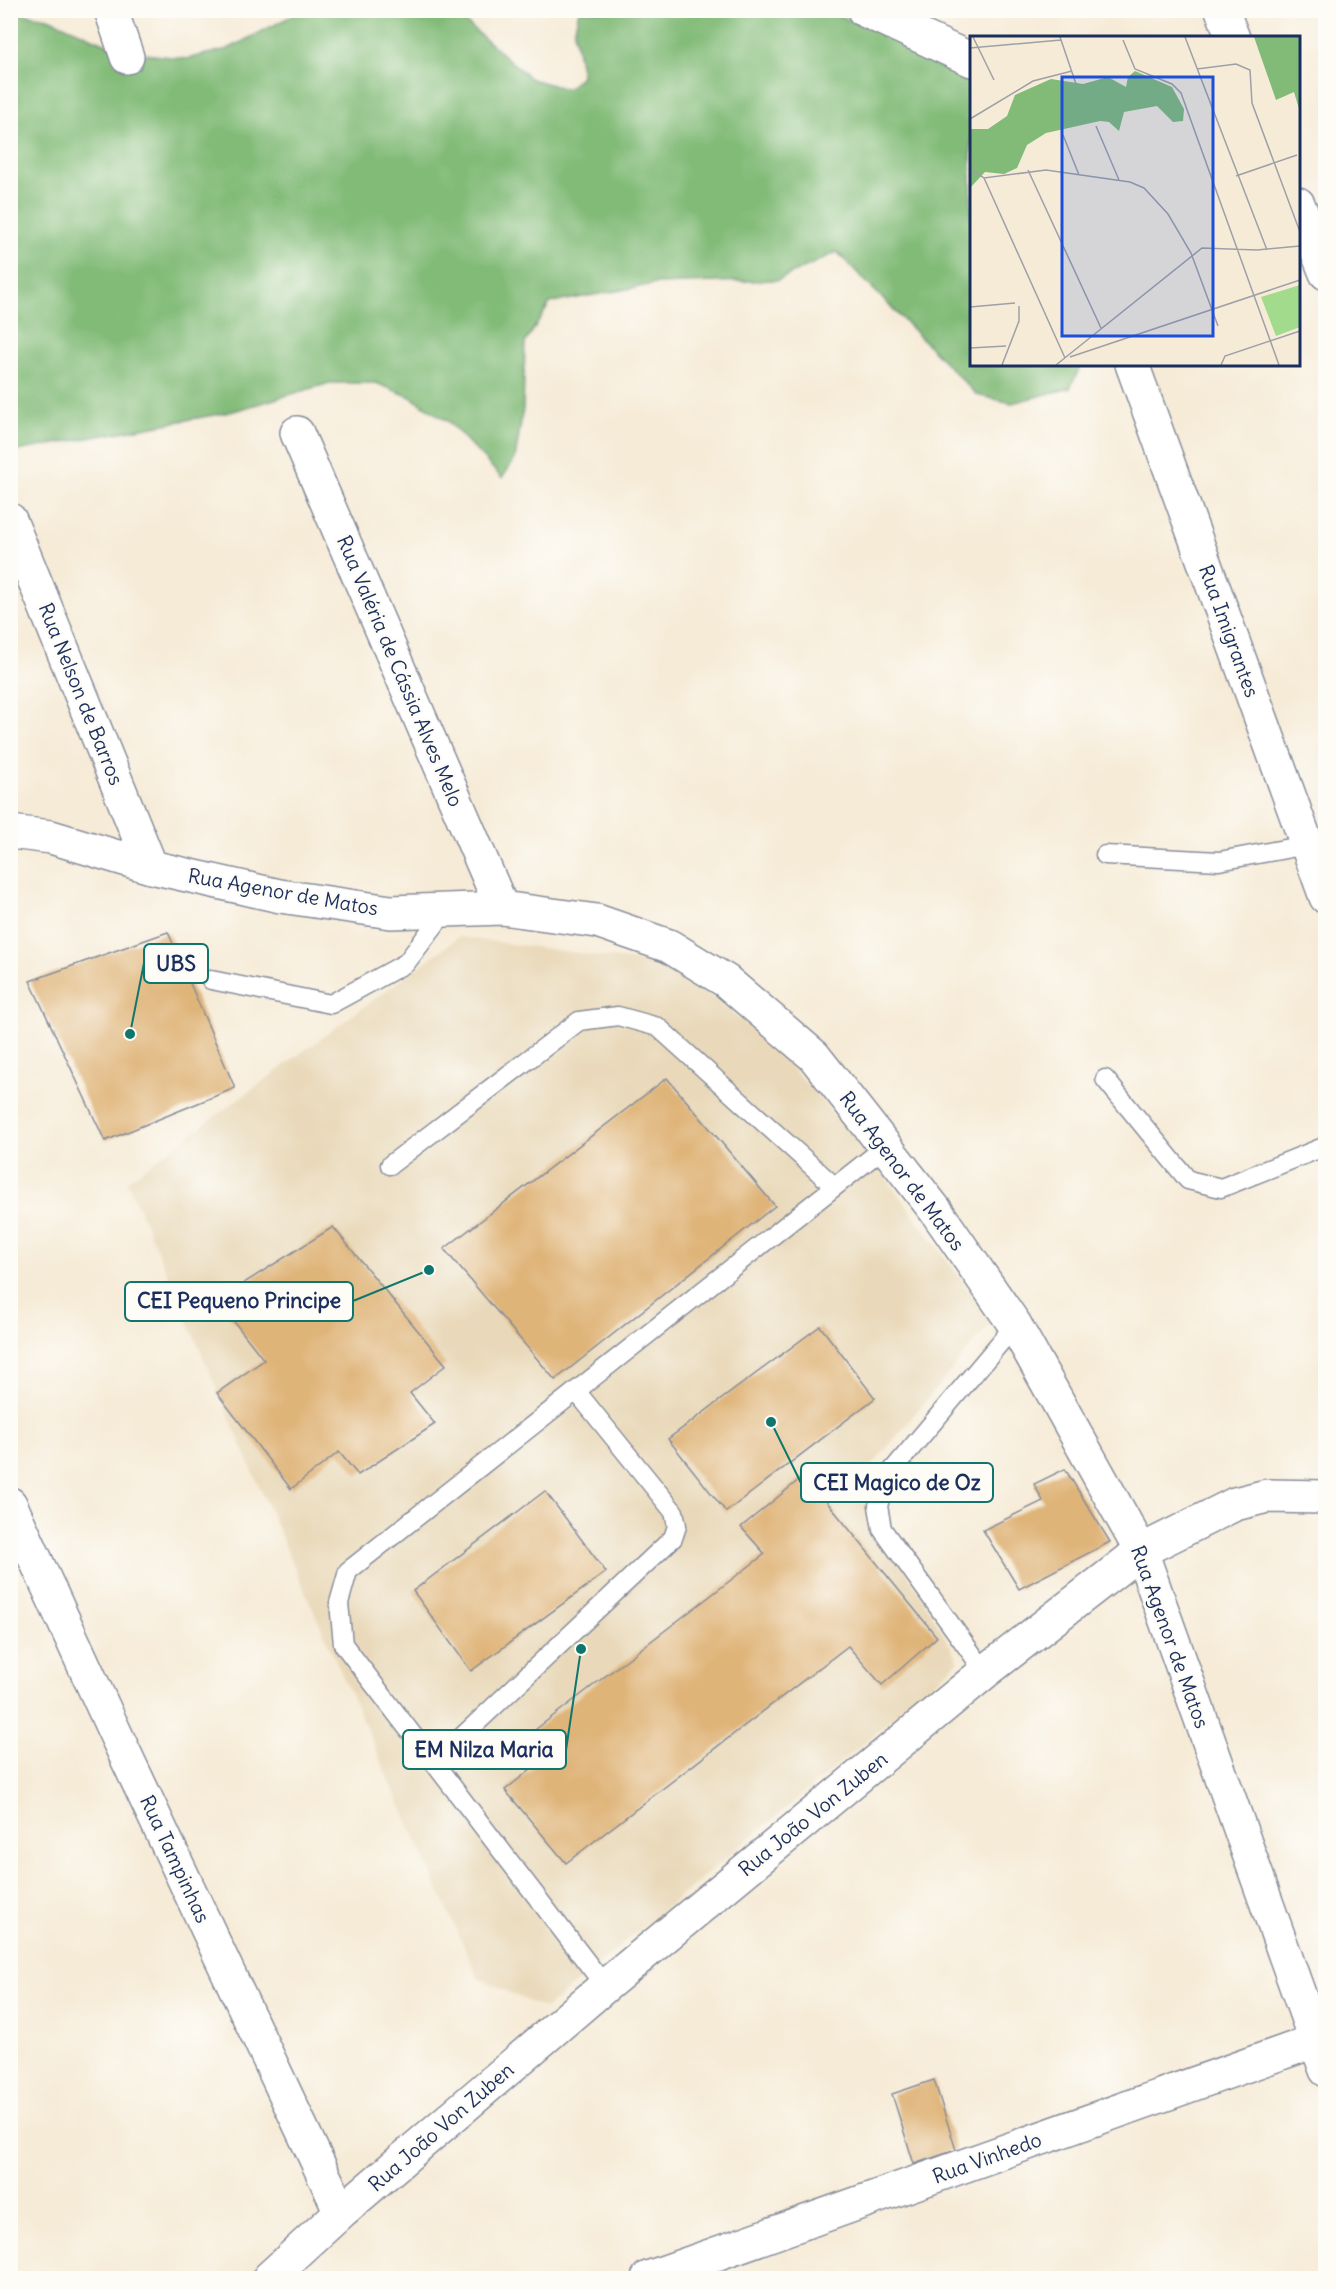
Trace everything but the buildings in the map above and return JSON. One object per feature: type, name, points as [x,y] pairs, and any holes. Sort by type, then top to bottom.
[{"type":"street","points":[[111,10],[127,57]]},
{"type":"street","points":[[864,10],[970,59]]},
{"type":"street","points":[[1222,10],[1232,36]]},
{"type":"street","points":[[1300,207],[1326,273]]},
{"type":"street","name":"Rua Imigrantes","points":[[1133,366],[1326,897]]},
{"type":"street","name":"Rua Valéria de Cássia Alves Melo","points":[[297,433],[502,908]]},
{"type":"street","name":"Rua Nelson de Barros","points":[[10,520],[151,867]]},
{"type":"street","name":"Rua Agenor de Matos","points":[[10,832],[51,837],[151,867],[280,896],[391,912],[502,908],[597,921],[669,946],[726,981],[814,1056],[936,1211],[1015,1325],[1141,1551],[1322,2050]]},
{"type":"street","name":"Rua João Von Zuben","points":[[269,2278],[341,2212],[604,1986],[985,1672],[1141,1551],[1235,1504],[1267,1496],[1326,1497]]},
{"type":"street","name":"Rua Tampinhas","points":[[10,1504],[121,1746],[341,2212]]},
{"type":"street","name":"Rua Vinhedo","points":[[648,2278],[1322,2050]]},
{"type":"lane","points":[[1105,855],[1219,861],[1307,845]]},
{"type":"lane","points":[[211,980],[331,1004],[405,963],[446,910]]},
{"type":"lane","points":[[390,1165],[579,1021],[618,1016],[658,1027],[833,1185]]},
{"type":"lane","points":[[1105,1080],[1188,1180],[1221,1188],[1326,1146]]},
{"type":"lane","points":[[604,1986],[343,1644],[339,1603],[348,1571],[833,1185],[885,1147]]},
{"type":"lane","points":[[985,1672],[882,1529],[878,1506],[886,1478],[1015,1325]]},
{"type":"lane","points":[[434,1763],[673,1538],[677,1526],[674,1512],[576,1391]]},
{"type":"shaded area","points":[[459,937],[673,966],[765,1039],[859,1141],[992,1321],[856,1485],[959,1661],[893,1719],[545,2009],[478,1978],[299,1578],[127,1181]]},
{"type":"green space","points":[[301,11],[447,11],[456,14],[531,79],[567,89],[582,75],[574,32],[579,11],[826,11],[888,34],[970,83],[970,366],[1081,366],[1070,388],[1012,403],[977,395],[837,252],[778,280],[655,284],[550,303],[525,343],[523,409],[515,459],[502,478],[449,422],[411,397],[376,383],[330,383],[230,412],[11,452],[11,12],[48,18],[122,51],[186,59],[228,49]]},
{"type":"place","name":"UBS","points":[[130,1034]]},
{"type":"place","name":"CEI Pequeno Principe","points":[[429,1270]]},
{"type":"place","name":"CEI Magico de Oz","points":[[771,1422]]},
{"type":"place","name":"EM Nilza Maria","points":[[581,1649]]}]
